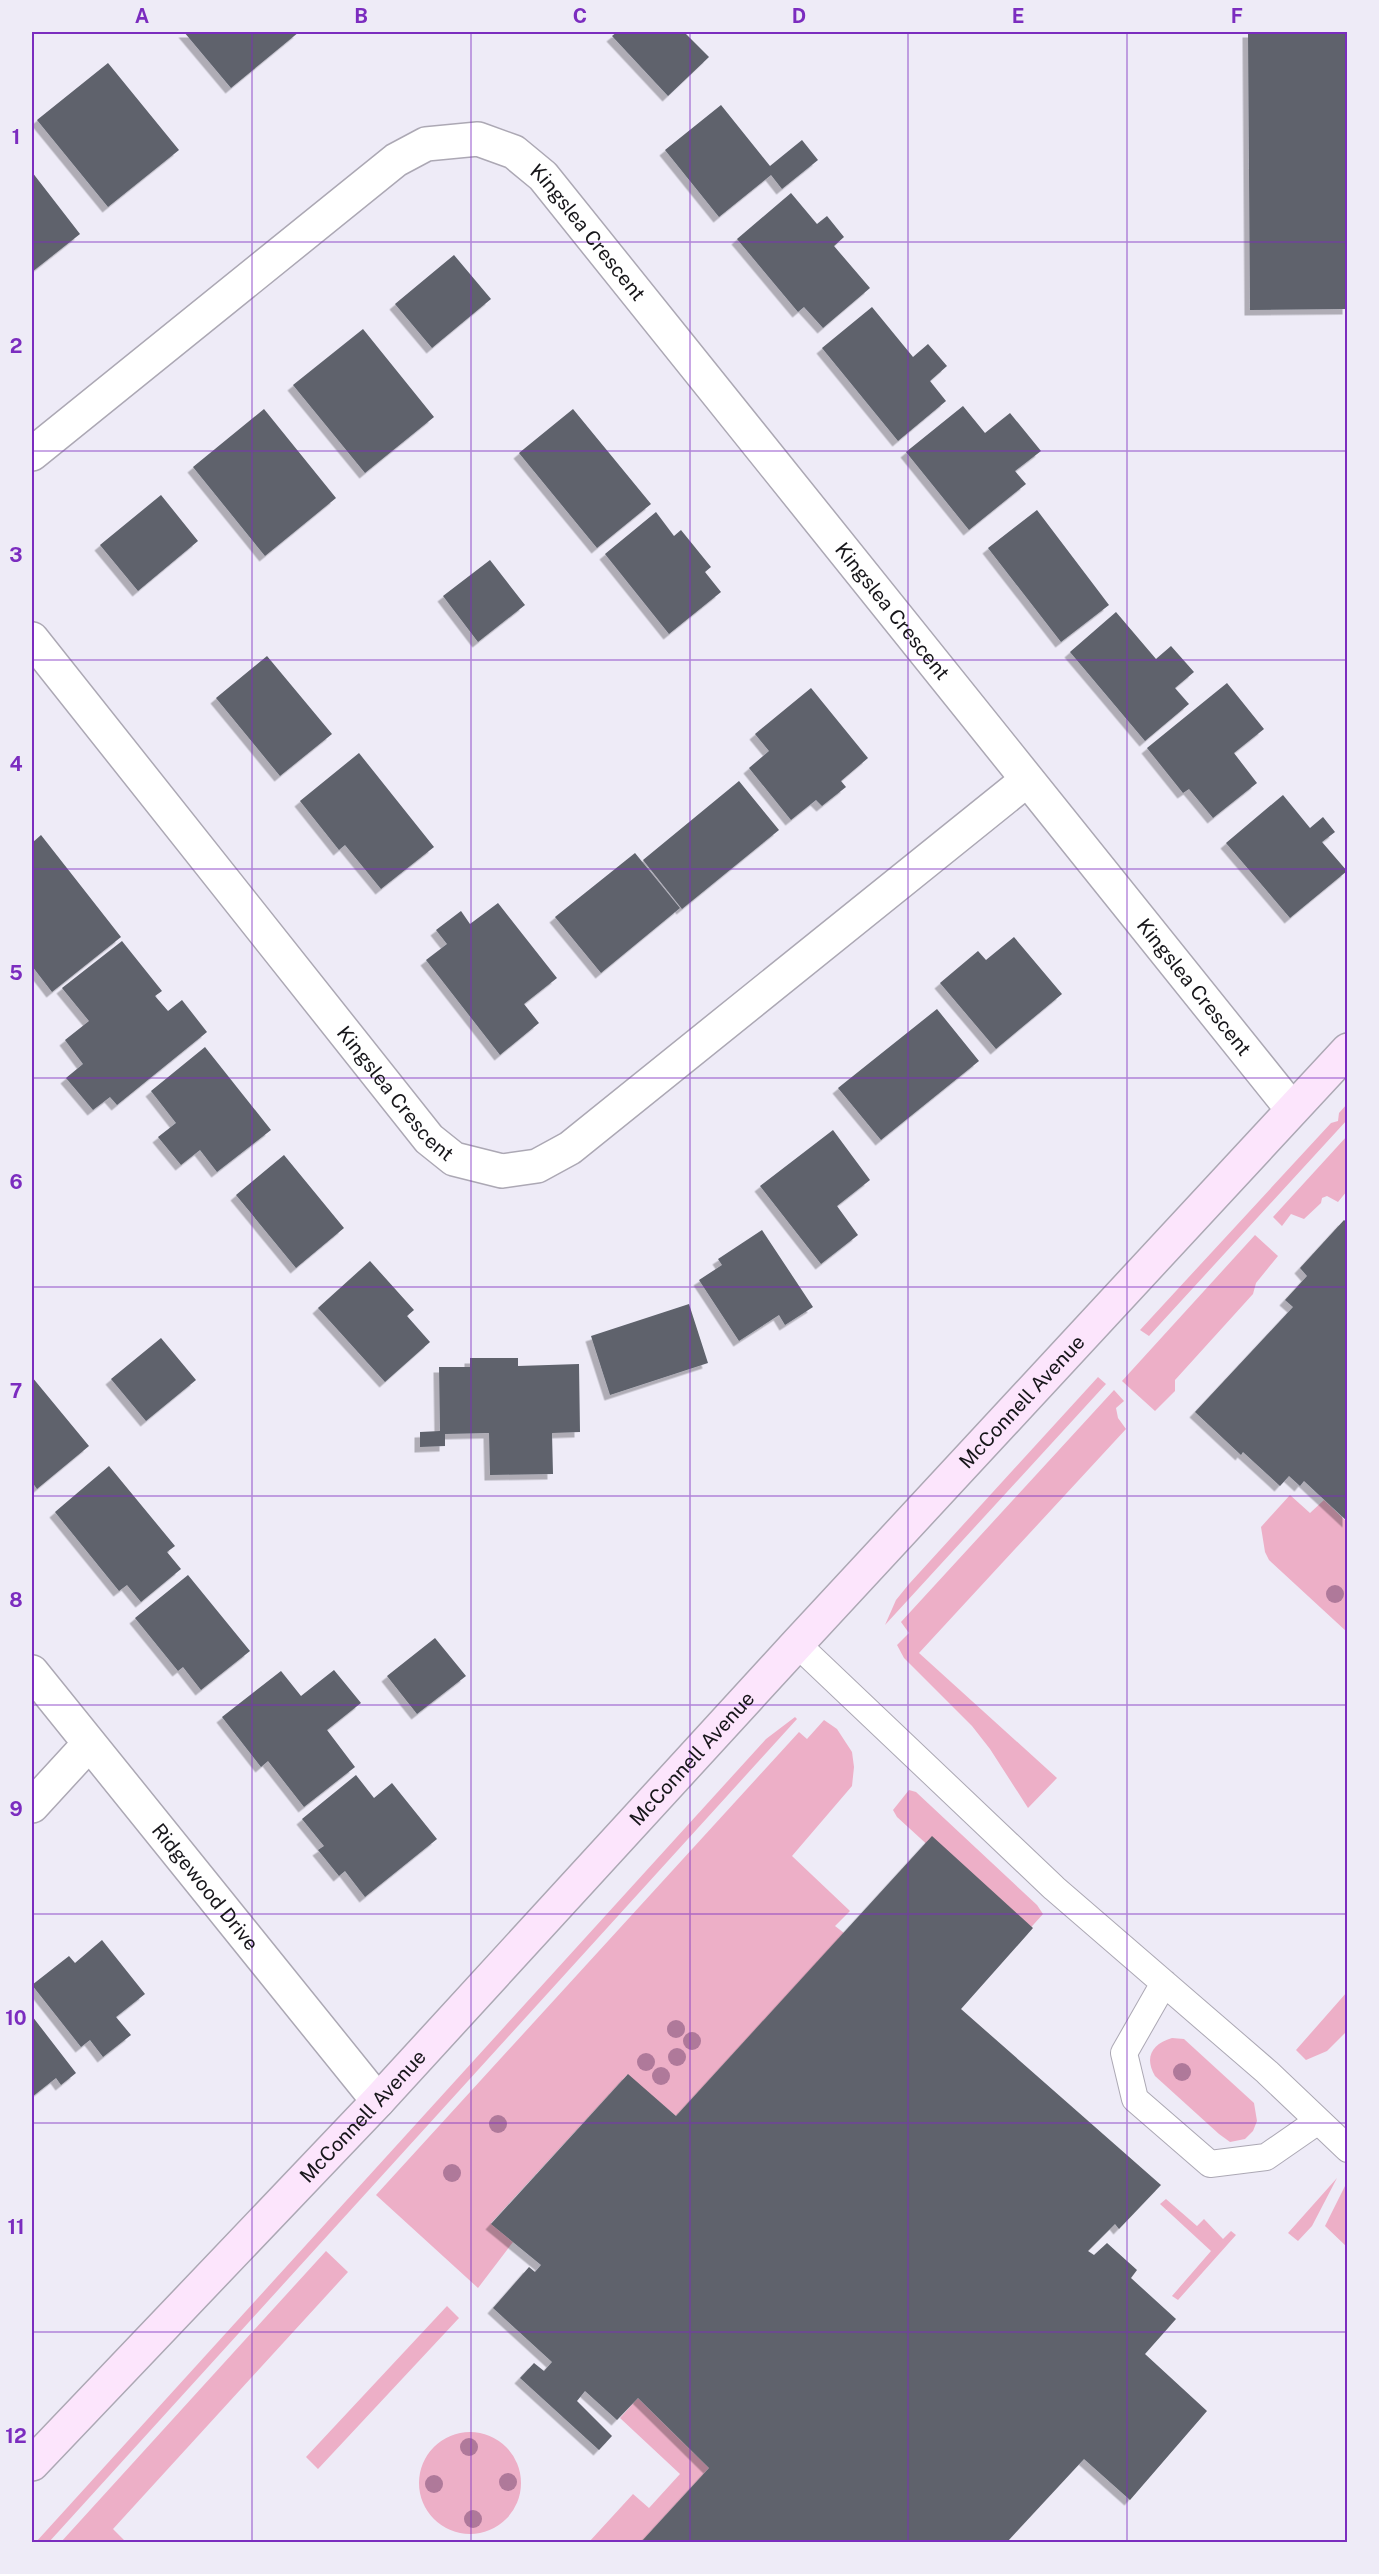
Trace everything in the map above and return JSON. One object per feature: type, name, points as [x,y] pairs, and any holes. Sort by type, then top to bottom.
[{"type":"main road","name":"McConnell Avenue","points":[[32,2464],[378,2101],[1347,1050]]},
{"type":"street","name":"Kingslea Crescent","points":[[32,454],[396,160],[426,144],[478,139],[514,152],[543,176],[1292,1109]]},
{"type":"street","name":"Kingslea Crescent","points":[[32,639],[429,1139],[454,1159],[502,1172],[537,1166],[570,1148],[1027,780]]},
{"type":"street","name":"Ridgewood Drive","points":[[32,1672],[378,2101]]},
{"type":"street","points":[[32,1806],[89,1744]]},
{"type":"lane","points":[[797,1644],[1054,1888],[1267,2072],[1347,2149]]},
{"type":"lane","points":[[1164,1983],[1124,2053],[1135,2099],[1210,2163],[1266,2157],[1318,2121]]},
{"type":"shaded area","points":[[1347,1104],[1347,1120],[1149,1336],[1140,1330],[1331,1123],[1338,1121],[1339,1113]]},
{"type":"shaded area","points":[[1347,1136],[1347,1191],[1338,1202],[1327,1196],[1322,1198],[1321,1203],[1304,1219],[1291,1214],[1282,1226],[1273,1217]]},
{"type":"shaded area","points":[[1255,1235],[1278,1256],[1256,1283],[1253,1294],[1175,1380],[1175,1391],[1155,1411],[1122,1381]]},
{"type":"shaded area","points":[[1098,1377],[1106,1384],[885,1625],[896,1600],[909,1584]]},
{"type":"shaded area","points":[[1114,1390],[1124,1401],[1116,1408],[1118,1418],[1126,1429],[919,1653],[1057,1778],[1028,1808],[990,1749],[972,1726],[904,1658],[897,1645],[909,1633],[901,1622]]},
{"type":"shaded area","points":[[1290,1495],[1310,1513],[1324,1500],[1347,1522],[1347,1632],[1269,1560],[1265,1552],[1261,1527]]},
{"type":"shaded area","points":[[795,1717],[797,1719],[49,2542],[36,2542],[766,1739]]},
{"type":"shaded area","points":[[824,1720],[837,1729],[852,1752],[854,1767],[852,1786],[792,1856],[850,1911],[835,1926],[844,1933],[676,2116],[627,2075],[491,2223],[513,2242],[478,2288],[376,2195],[799,1732],[807,1739]]},
{"type":"shaded area","points":[[909,1790],[916,1792],[1037,1905],[1043,1914],[1025,1934],[897,1817],[893,1810]]},
{"type":"shaded area","points":[[1347,1992],[1347,2031],[1327,2051],[1306,2060],[1296,2050]]},
{"type":"shaded area","points":[[1172,2038],[1184,2039],[1254,2103],[1257,2121],[1253,2131],[1245,2139],[1230,2142],[1155,2076],[1150,2063],[1152,2052],[1159,2044]]},
{"type":"shaded area","points":[[1337,2178],[1312,2226],[1298,2241],[1288,2233]]},
{"type":"shaded area","points":[[1345,2186],[1348,2188],[1347,2247],[1325,2226]]},
{"type":"shaded area","points":[[1166,2199],[1197,2226],[1204,2219],[1223,2239],[1231,2231],[1236,2235],[1178,2300],[1172,2296],[1211,2251],[1160,2204]]},
{"type":"shaded area","points":[[326,2251],[348,2272],[113,2529],[126,2542],[61,2542]]},
{"type":"shaded area","points":[[447,2306],[459,2318],[318,2469],[306,2457]]},
{"type":"shaded area","points":[[638,2398],[709,2468],[641,2542],[589,2542],[633,2494],[649,2508],[680,2474],[620,2418]]},
{"type":"shaded area","points":[[470,2432],[489,2436],[506,2447],[517,2464],[521,2483],[517,2502],[506,2519],[489,2530],[470,2534],[451,2530],[434,2519],[423,2502],[419,2483],[423,2464],[434,2447],[451,2436]]},
{"type":"building","points":[[184,32],[299,32],[231,88]]},
{"type":"building","points":[[617,32],[684,32],[709,57],[668,96],[612,36]]},
{"type":"building","points":[[1248,32],[1348,32],[1348,309],[1250,310]]},
{"type":"building","points":[[108,63],[179,150],[108,207],[37,120]]},
{"type":"building","points":[[721,105],[770,166],[802,140],[818,160],[782,189],[771,175],[719,217],[665,150]]},
{"type":"building","points":[[32,172],[80,234],[32,272]]},
{"type":"building","points":[[791,193],[817,224],[827,216],[844,237],[834,246],[870,288],[823,328],[804,307],[798,312],[737,239]]},
{"type":"building","points":[[454,255],[491,299],[432,348],[395,304]]},
{"type":"building","points":[[872,307],[913,357],[928,344],[947,366],[930,381],[946,401],[898,441],[822,348]]},
{"type":"building","points":[[363,329],[434,417],[365,473],[293,385]]},
{"type":"building","points":[[963,406],[985,433],[1010,413],[1041,451],[1015,471],[1026,484],[969,530],[906,452]]},
{"type":"building","points":[[264,409],[336,498],[265,556],[193,467]]},
{"type":"building","points":[[573,409],[651,504],[597,548],[519,453]]},
{"type":"building","points":[[161,495],[198,541],[138,591],[100,545]]},
{"type":"building","points":[[1037,510],[1109,605],[1061,642],[988,548]]},
{"type":"building","points":[[656,512],[674,536],[681,530],[711,567],[705,572],[721,592],[669,634],[605,554]]},
{"type":"building","points":[[490,560],[525,605],[478,642],[443,596]]},
{"type":"building","points":[[1116,612],[1156,659],[1171,646],[1194,672],[1175,688],[1189,704],[1145,741],[1070,652]]},
{"type":"building","points":[[267,656],[332,734],[280,776],[216,698]]},
{"type":"building","points":[[1227,683],[1264,729],[1234,753],[1257,783],[1213,818],[1189,789],[1183,793],[1147,748]]},
{"type":"building","points":[[811,688],[868,758],[841,781],[846,787],[822,806],[816,800],[791,820],[749,768],[769,751],[755,734]]},
{"type":"building","points":[[359,753],[434,847],[381,889],[345,845],[339,850],[300,801]]},
{"type":"building","points":[[739,781],[779,830],[682,909],[643,860]]},
{"type":"building","points":[[1283,795],[1310,828],[1323,817],[1335,832],[1322,842],[1347,871],[1290,918],[1226,843]]},
{"type":"building","points":[[41,835],[121,937],[52,992],[32,966],[32,843]]},
{"type":"building","points":[[635,853],[680,908],[601,973],[555,917]]},
{"type":"building","points":[[498,903],[557,978],[524,1004],[539,1023],[500,1055],[426,960],[447,944],[436,930],[461,911],[470,924]]},
{"type":"building","points":[[1014,937],[1062,994],[996,1049],[940,983],[978,951],[986,960]]},
{"type":"building","points":[[122,941],[162,991],[155,996],[168,1011],[182,1000],[207,1032],[117,1105],[110,1097],[93,1110],[66,1078],[83,1064],[65,1040],[89,1021],[62,988]]},
{"type":"building","points":[[937,1009],[979,1061],[881,1140],[838,1088]]},
{"type":"building","points":[[205,1047],[271,1130],[217,1172],[200,1150],[181,1165],[158,1137],[176,1123],[151,1091]]},
{"type":"building","points":[[833,1130],[870,1180],[837,1206],[858,1235],[821,1264],[760,1186]]},
{"type":"building","points":[[284,1155],[344,1228],[296,1268],[236,1195]]},
{"type":"building","points":[[1344,1220],[1348,1223],[1348,1522],[1304,1481],[1300,1486],[1289,1476],[1280,1486],[1243,1452],[1241,1455],[1195,1412],[1293,1307],[1285,1300],[1307,1276],[1300,1268]]},
{"type":"building","points":[[762,1230],[813,1307],[785,1325],[779,1315],[739,1341],[699,1280],[722,1265],[718,1259]]},
{"type":"building","points":[[370,1261],[414,1310],[407,1316],[430,1342],[385,1382],[318,1308]]},
{"type":"building","points":[[689,1304],[708,1363],[610,1395],[591,1336]]},
{"type":"building","points":[[161,1338],[196,1380],[146,1421],[111,1379]]},
{"type":"building","points":[[470,1358],[518,1358],[518,1366],[579,1364],[580,1432],[552,1433],[553,1474],[490,1475],[489,1433],[445,1434],[445,1446],[420,1447],[420,1432],[440,1431],[439,1367],[470,1367]]},
{"type":"building","points":[[32,1377],[89,1446],[37,1489],[32,1482]]},
{"type":"building","points":[[109,1466],[175,1546],[167,1552],[181,1569],[141,1602],[127,1585],[119,1591],[55,1512]]},
{"type":"building","points":[[188,1575],[250,1651],[201,1690],[183,1667],[178,1671],[135,1618]]},
{"type":"building","points":[[435,1638],[466,1676],[417,1714],[387,1676]]},
{"type":"building","points":[[334,1670],[361,1703],[327,1730],[355,1767],[304,1807],[268,1761],[261,1767],[222,1717],[281,1671],[301,1696]]},
{"type":"building","points":[[356,1775],[374,1798],[392,1783],[437,1839],[365,1897],[345,1871],[339,1876],[318,1850],[324,1846],[302,1819]]},
{"type":"building","points":[[932,1836],[1033,1928],[961,2009],[1161,2185],[1119,2229],[1115,2224],[1088,2251],[1094,2255],[1107,2243],[1137,2270],[1131,2278],[1176,2319],[1145,2354],[1207,2411],[1130,2500],[1084,2459],[1007,2542],[641,2542],[709,2468],[638,2398],[617,2420],[585,2391],[577,2401],[612,2436],[599,2450],[520,2378],[534,2363],[544,2371],[552,2362],[493,2308],[529,2267],[535,2272],[541,2265],[491,2224],[628,2074],[676,2116]]},
{"type":"building","points":[[102,1940],[145,1994],[116,2017],[131,2035],[103,2057],[90,2040],[81,2047],[32,1985],[69,1956],[75,1963]]},
{"type":"building","points":[[32,2016],[76,2073],[61,2085],[56,2078],[32,2097]]}]
